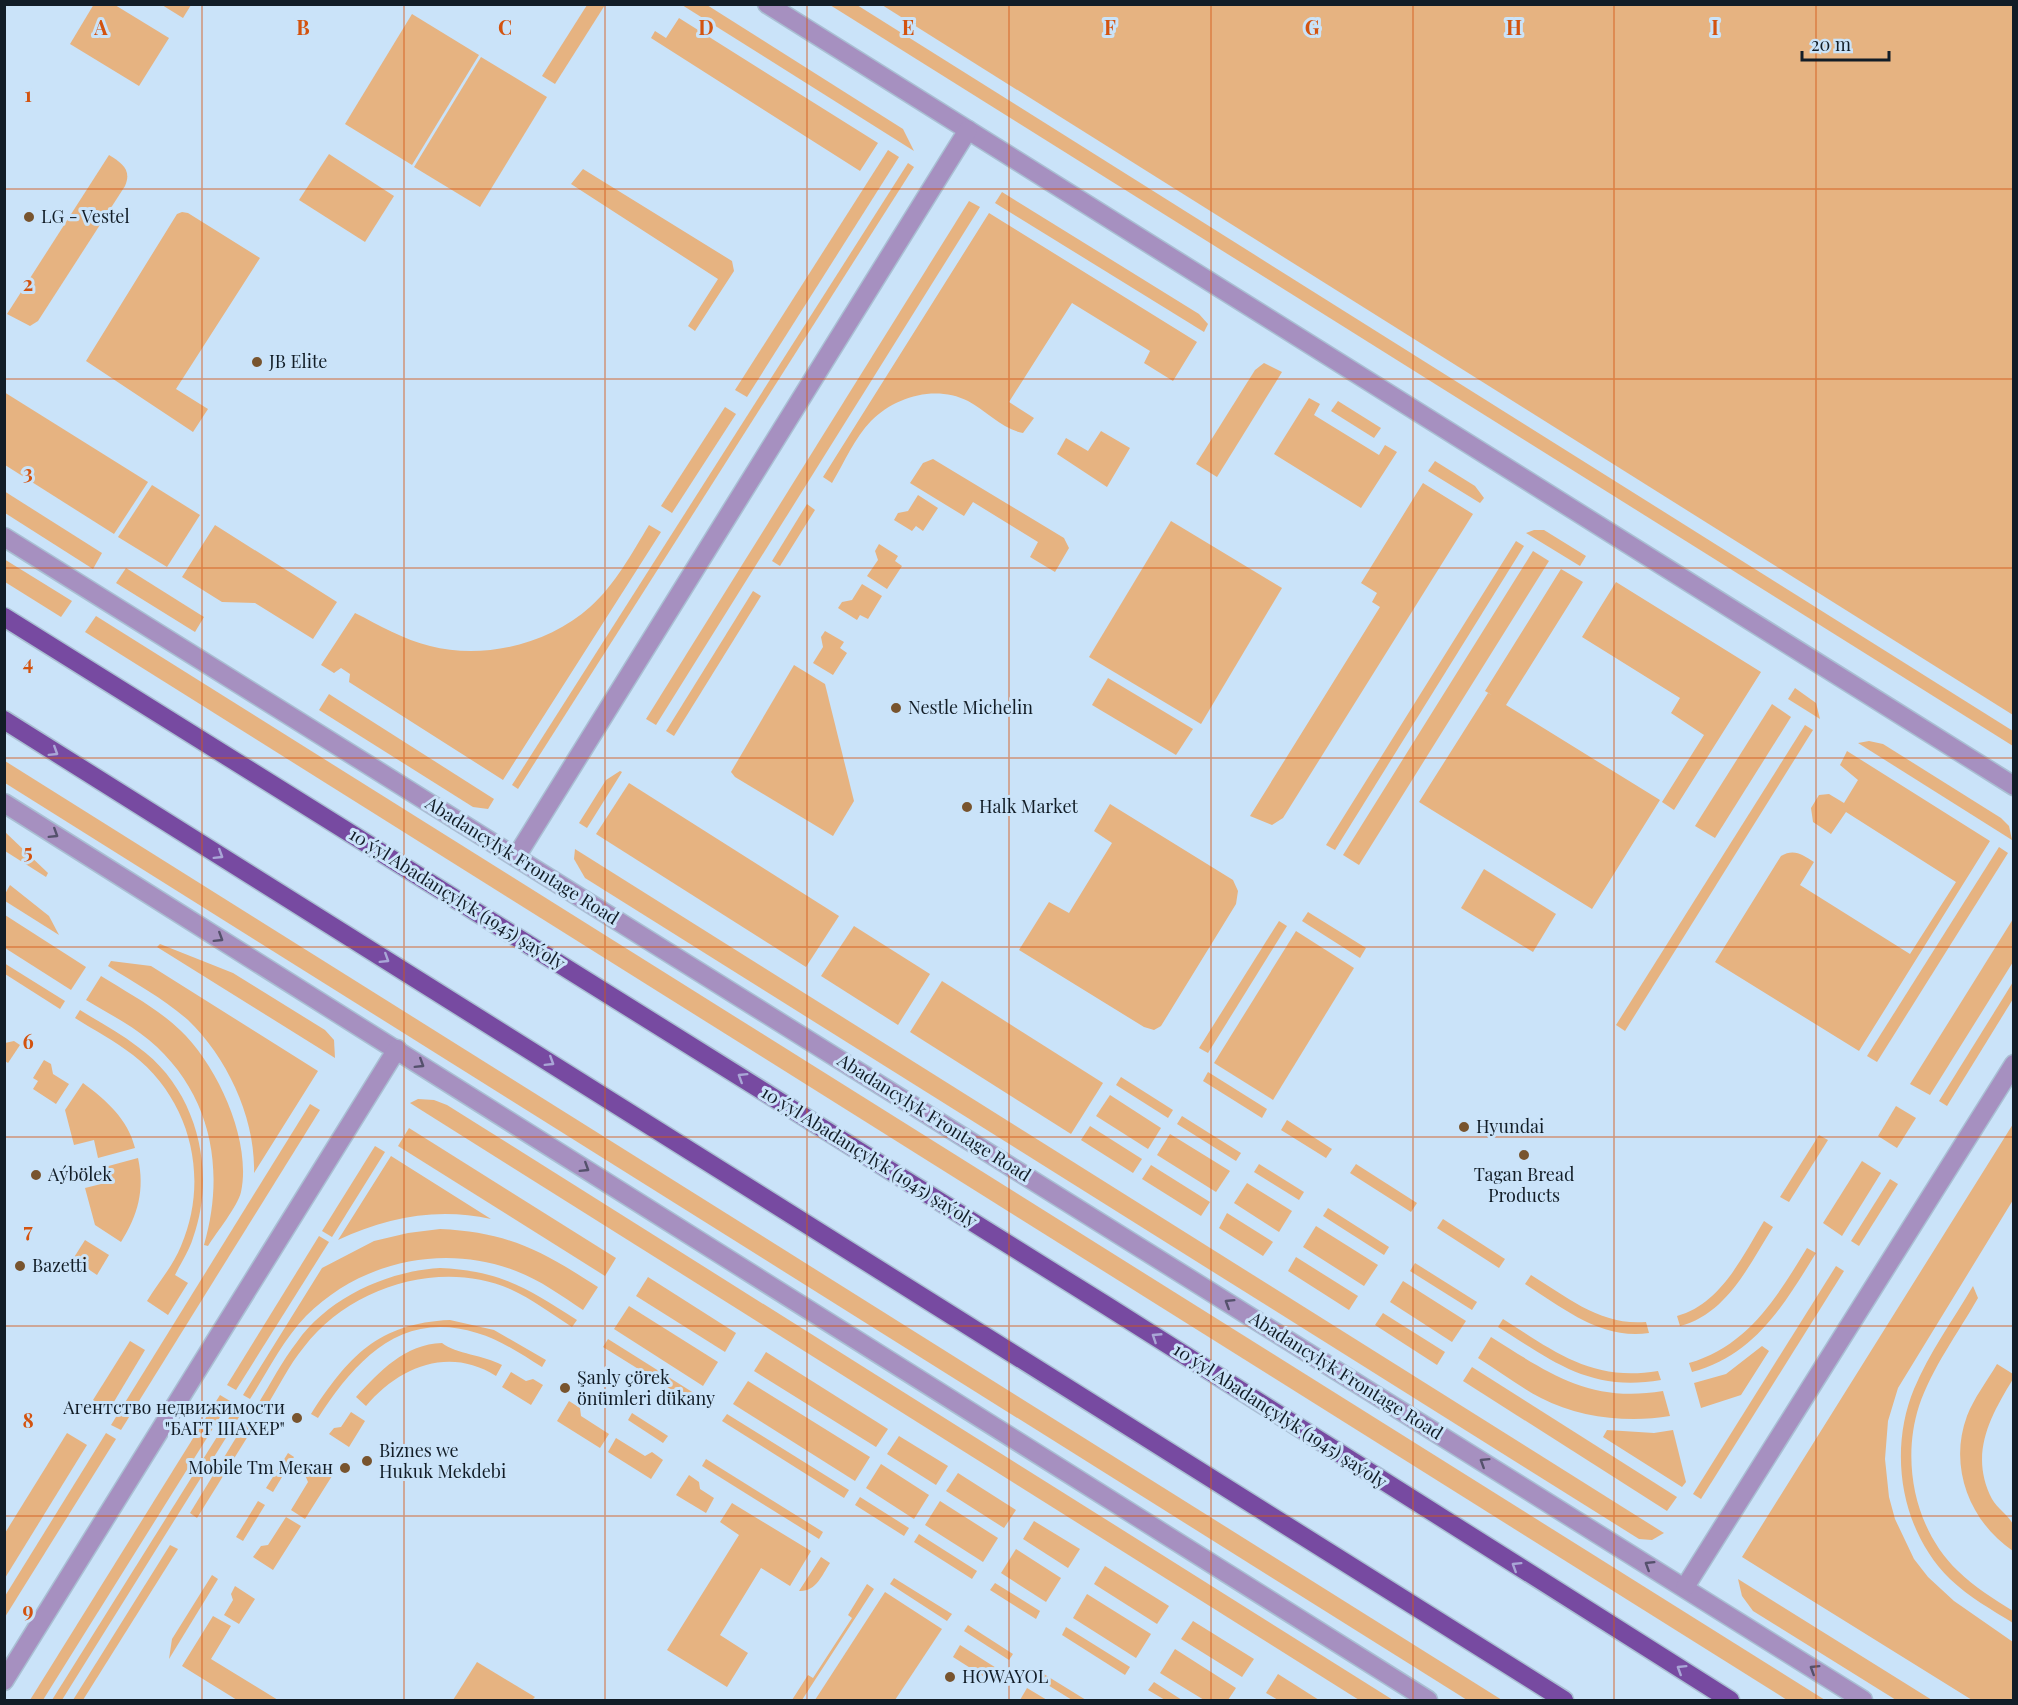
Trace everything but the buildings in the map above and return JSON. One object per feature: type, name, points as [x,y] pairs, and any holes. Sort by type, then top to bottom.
[{"type":"main road","name":"10 ýyl Abadançylyk (1945) şaýoly","points":[[4,617],[1107,1306],[1730,1701]]},
{"type":"main road","points":[[4,720],[1564,1701]]},
{"type":"street","points":[[767,4],[2013,786]]},
{"type":"street","points":[[516,857],[968,130]]},
{"type":"street","name":"Abadancylyk Frontage Road","points":[[4,537],[1685,1587],[1863,1701]]},
{"type":"street","points":[[4,803],[1428,1701]]},
{"type":"street","points":[[4,1681],[397,1049]]},
{"type":"street","points":[[1685,1587],[2013,1064]]},
{"type":"shaded area","points":[[94,4],[115,5],[169,38],[139,86],[70,44]]},
{"type":"shaded area","points":[[162,5],[191,5],[183,18]]},
{"type":"shaded area","points":[[587,5],[605,5],[555,84],[542,76]]},
{"type":"shaded area","points":[[682,5],[707,5],[903,129],[914,151]]},
{"type":"shaded area","points":[[830,5],[857,5],[2013,731],[2013,746]]},
{"type":"shaded area","points":[[882,5],[2013,5],[2013,715]]},
{"type":"shaded area","points":[[412,14],[479,55],[412,165],[345,124]]},
{"type":"shaded area","points":[[679,18],[878,143],[860,171],[651,38],[655,31],[666,38]]},
{"type":"shaded area","points":[[481,57],[547,97],[480,207],[414,167]]},
{"type":"shaded area","points":[[888,150],[899,157],[747,397],[735,390]]},
{"type":"shaded area","points":[[329,154],[394,196],[365,242],[299,200]]},
{"type":"shaded area","points":[[109,155],[125,168],[127,180],[125,186],[38,321],[30,326],[7,314]]},
{"type":"shaded area","points":[[908,163],[914,167],[518,789],[512,785]]},
{"type":"shaded area","points":[[583,169],[732,261],[734,271],[695,331],[688,326],[718,279],[571,184]]},
{"type":"shaded area","points":[[1002,192],[1199,314],[1208,324],[1204,332],[995,203]]},
{"type":"shaded area","points":[[969,201],[980,207],[656,725],[646,719]]},
{"type":"shaded area","points":[[188,213],[260,258],[176,389],[208,409],[193,432],[86,361],[177,214]]},
{"type":"shaded area","points":[[989,213],[1197,342],[1173,381],[1144,363],[1150,351],[1072,303],[1009,402],[1034,418],[1023,433],[1009,428],[968,401],[956,396],[930,394],[904,399],[881,412],[865,427],[832,483],[823,477]]},
{"type":"shaded area","points":[[1264,363],[1282,372],[1217,477],[1196,464],[1255,370]]},
{"type":"shaded area","points":[[4,392],[148,482],[114,534],[5,465]]},
{"type":"shaded area","points":[[1309,398],[1320,404],[1314,415],[1379,455],[1385,445],[1397,452],[1361,508],[1274,454]]},
{"type":"shaded area","points":[[1338,401],[1381,428],[1374,438],[1331,411]]},
{"type":"shaded area","points":[[725,407],[736,414],[672,513],[661,506]]},
{"type":"shaded area","points":[[1101,431],[1130,448],[1107,487],[1057,454],[1066,438],[1088,451]]},
{"type":"shaded area","points":[[933,459],[1064,538],[1069,548],[1055,572],[1030,557],[1038,542],[973,502],[964,516],[910,483],[923,463]]},
{"type":"shaded area","points":[[1435,461],[1475,486],[1484,498],[1480,503],[1428,471]]},
{"type":"shaded area","points":[[1423,483],[1473,514],[1283,818],[1272,825],[1250,816],[1380,607],[1372,602],[1377,593],[1361,583]]},
{"type":"shaded area","points":[[152,485],[200,515],[167,567],[118,537]]},
{"type":"shaded area","points":[[4,491],[102,553],[93,569],[5,513]]},
{"type":"shaded area","points":[[918,495],[938,508],[923,531],[916,526],[912,531],[894,520],[898,513],[908,511]]},
{"type":"shaded area","points":[[807,504],[815,510],[780,566],[772,561]]},
{"type":"shaded area","points":[[1171,521],[1282,588],[1201,724],[1089,657]]},
{"type":"shaded area","points":[[215,525],[337,602],[313,639],[255,603],[222,602],[182,577]]},
{"type":"shaded area","points":[[649,525],[661,532],[503,780],[349,682],[350,674],[341,668],[334,673],[321,665],[355,613],[411,640],[451,650],[494,650],[515,646],[555,631],[574,620],[607,589]]},
{"type":"shaded area","points":[[1544,530],[1586,556],[1580,566],[1526,533]]},
{"type":"shaded area","points":[[1516,541],[1524,546],[1335,850],[1326,845]]},
{"type":"shaded area","points":[[879,544],[898,556],[895,561],[902,566],[887,589],[867,576],[878,560],[875,551]]},
{"type":"shaded area","points":[[1533,551],[1549,561],[1359,865],[1343,855]]},
{"type":"shaded area","points":[[4,559],[72,601],[61,617],[5,582]]},
{"type":"shaded area","points":[[126,568],[204,617],[195,632],[116,583]]},
{"type":"shaded area","points":[[1561,569],[1583,582],[1506,705],[1660,800],[1592,909],[1419,802],[1488,693],[1492,695],[1485,691]]},
{"type":"shaded area","points":[[1616,582],[1761,672],[1674,810],[1662,802],[1704,735],[1671,713],[1680,698],[1582,637]]},
{"type":"shaded area","points":[[862,584],[882,596],[868,619],[860,615],[857,620],[838,608],[842,602],[852,600]]},
{"type":"shaded area","points":[[753,591],[761,596],[674,736],[666,731]]},
{"type":"shaded area","points":[[96,616],[1825,1700],[1787,1700],[85,632]]},
{"type":"shaded area","points":[[825,631],[844,642],[840,648],[847,653],[833,675],[813,663],[823,647],[821,637]]},
{"type":"shaded area","points":[[794,665],[825,684],[854,801],[833,836],[735,777],[731,772]]},
{"type":"shaded area","points":[[1108,678],[1193,729],[1176,755],[1092,705]]},
{"type":"shaded area","points":[[1795,688],[1816,703],[1820,719],[1788,699]]},
{"type":"shaded area","points":[[329,694],[494,799],[488,809],[473,807],[319,710]]},
{"type":"shaded area","points":[[1772,704],[1791,717],[1715,838],[1695,826]]},
{"type":"shaded area","points":[[1805,725],[1813,730],[1625,1031],[1616,1025]]},
{"type":"shaded area","points":[[1869,741],[1883,744],[2001,818],[2009,826],[2012,840],[1858,743]]},
{"type":"shaded area","points":[[1847,751],[1990,841],[1859,1051],[1715,962],[1781,856],[1786,854],[1798,853],[1814,862],[1800,885],[1910,954],[1956,882],[1846,812],[1831,834],[1813,822],[1811,808],[1819,795],[1829,794],[1844,803],[1858,780],[1840,765]]},
{"type":"shaded area","points":[[5,761],[1502,1700],[1467,1700],[5,783]]},
{"type":"shaded area","points":[[622,772],[587,828],[579,823],[606,780]]},
{"type":"shaded area","points":[[629,783],[839,916],[806,967],[596,834]]},
{"type":"shaded area","points":[[1110,804],[1233,880],[1238,891],[1236,904],[1161,1026],[1154,1030],[1144,1027],[1019,950],[1049,902],[1069,913],[1112,843],[1094,831]]},
{"type":"shaded area","points":[[4,831],[48,873],[46,877],[5,851]]},
{"type":"shaded area","points":[[1999,847],[2008,853],[1877,1062],[1867,1056]]},
{"type":"shaded area","points":[[575,849],[1664,1533],[1652,1540],[1639,1539],[585,878],[574,859]]},
{"type":"shaded area","points":[[1484,869],[1556,914],[1533,952],[1461,908]]},
{"type":"shaded area","points":[[10,885],[49,916],[59,935],[5,901],[5,894]]},
{"type":"shaded area","points":[[1308,912],[1366,948],[1360,958],[1302,921]]},
{"type":"shaded area","points":[[5,915],[86,967],[71,990],[5,948]]},
{"type":"shaded area","points":[[2013,919],[2013,962],[1930,1095],[1910,1084]]},
{"type":"shaded area","points":[[1279,921],[1287,926],[1208,1053],[1199,1048]]},
{"type":"shaded area","points":[[854,926],[930,974],[898,1025],[821,976]]},
{"type":"shaded area","points":[[1296,931],[1354,968],[1273,1100],[1214,1063]]},
{"type":"shaded area","points":[[160,944],[233,973],[325,1030],[334,1040],[335,1058],[157,947]]},
{"type":"shaded area","points":[[111,961],[151,966],[318,1071],[254,1173],[250,1132],[244,1111],[227,1070],[215,1052],[179,1012],[108,966]]},
{"type":"shaded area","points":[[4,963],[65,1001],[60,1009],[5,974]]},
{"type":"shaded area","points":[[101,976],[152,1008],[180,1030],[207,1063],[228,1105],[241,1150],[243,1172],[241,1192],[231,1212],[208,1246],[204,1245],[210,1217],[213,1160],[208,1134],[199,1108],[187,1083],[170,1061],[149,1040],[86,1000]]},
{"type":"shaded area","points":[[942,981],[1103,1083],[1071,1134],[910,1032]]},
{"type":"shaded area","points":[[2013,982],[2013,999],[1947,1106],[1939,1101]]},
{"type":"shaded area","points":[[80,1010],[117,1032],[158,1065],[175,1085],[188,1108],[197,1133],[202,1159],[203,1186],[200,1212],[191,1243],[175,1275],[188,1283],[168,1315],[147,1301],[178,1253],[190,1220],[194,1194],[194,1168],[190,1142],[169,1094],[153,1073],[112,1040],[75,1018]]},
{"type":"shaded area","points":[[14,1041],[20,1045],[8,1063],[5,1061],[5,1043]]},
{"type":"shaded area","points":[[44,1060],[51,1064],[53,1074],[69,1084],[56,1104],[33,1089],[38,1081],[33,1078]]},
{"type":"shaded area","points":[[1208,1072],[1267,1109],[1262,1118],[1203,1081]]},
{"type":"shaded area","points":[[1121,1077],[1173,1110],[1168,1118],[1116,1085]]},
{"type":"shaded area","points":[[83,1083],[100,1096],[122,1119],[135,1148],[98,1158],[94,1140],[74,1145],[65,1110]]},
{"type":"shaded area","points":[[1110,1095],[1161,1128],[1148,1149],[1096,1116]]},
{"type":"shaded area","points":[[418,1099],[434,1100],[447,1105],[1393,1700],[1359,1700],[410,1103]]},
{"type":"shaded area","points":[[310,1104],[320,1110],[121,1430],[111,1425]]},
{"type":"shaded area","points":[[1896,1106],[1916,1118],[1897,1148],[1878,1136]]},
{"type":"shaded area","points":[[1182,1116],[1241,1153],[1236,1161],[1177,1124]]},
{"type":"shaded area","points":[[1287,1120],[1332,1149],[1326,1158],[1281,1130]]},
{"type":"shaded area","points":[[2013,1124],[2013,1200],[1898,1388],[1888,1421],[1885,1459],[1889,1497],[1895,1519],[1914,1559],[1928,1577],[1954,1601],[2013,1642],[2013,1700],[1972,1700],[1742,1557]]},
{"type":"shaded area","points":[[1090,1126],[1142,1159],[1133,1173],[1081,1140]]},
{"type":"shaded area","points":[[409,1128],[616,1258],[605,1276],[398,1146]]},
{"type":"shaded area","points":[[1170,1134],[1230,1171],[1216,1192],[1157,1155]]},
{"type":"shaded area","points":[[1819,1135],[1828,1140],[1789,1202],[1780,1197]]},
{"type":"shaded area","points":[[375,1146],[385,1152],[332,1237],[322,1231]]},
{"type":"shaded area","points":[[391,1156],[491,1219],[451,1214],[413,1216],[375,1225],[338,1240]]},
{"type":"shaded area","points":[[138,1158],[141,1181],[136,1212],[121,1242],[95,1225],[85,1188],[105,1183],[101,1168]]},
{"type":"shaded area","points":[[1862,1161],[1881,1173],[1842,1236],[1823,1223]]},
{"type":"shaded area","points":[[1259,1164],[1304,1192],[1299,1200],[1254,1172]]},
{"type":"shaded area","points":[[1356,1164],[1417,1203],[1411,1212],[1350,1173]]},
{"type":"shaded area","points":[[1151,1165],[1210,1202],[1201,1216],[1142,1179]]},
{"type":"shaded area","points":[[1890,1179],[1898,1184],[1859,1246],[1851,1241]]},
{"type":"shaded area","points":[[1247,1183],[1292,1211],[1279,1232],[1234,1203]]},
{"type":"shaded area","points":[[1328,1208],[1389,1247],[1384,1255],[1323,1216]]},
{"type":"shaded area","points":[[1227,1213],[1273,1242],[1263,1256],[1219,1228]]},
{"type":"shaded area","points":[[1443,1219],[1505,1259],[1499,1268],[1437,1228]]},
{"type":"shaded area","points":[[1764,1221],[1773,1227],[1735,1286],[1711,1311],[1697,1320],[1680,1326],[1677,1316],[1706,1301],[1729,1278]]},
{"type":"shaded area","points":[[1316,1226],[1378,1265],[1364,1286],[1303,1247]]},
{"type":"shaded area","points":[[440,1229],[486,1234],[505,1239],[559,1263],[598,1287],[583,1310],[534,1279],[489,1263],[461,1258],[432,1258],[405,1262],[378,1270],[328,1297],[306,1316],[283,1345],[250,1399],[243,1395],[322,1268],[374,1241]]},
{"type":"shaded area","points":[[319,1236],[329,1242],[236,1390],[227,1385]]},
{"type":"shaded area","points":[[85,1240],[109,1255],[97,1275],[73,1259]]},
{"type":"shaded area","points":[[1807,1248],[1816,1253],[1792,1291],[1765,1326],[1733,1354],[1692,1372],[1689,1363],[1728,1345],[1759,1318]]},
{"type":"shaded area","points":[[1296,1257],[1358,1296],[1349,1310],[1288,1271]]},
{"type":"shaded area","points":[[1415,1263],[1477,1302],[1472,1310],[1410,1271]]},
{"type":"shaded area","points":[[1836,1266],[1844,1271],[1701,1499],[1693,1494]]},
{"type":"shaded area","points":[[440,1268],[480,1273],[513,1283],[577,1320],[572,1327],[518,1293],[483,1280],[455,1277],[426,1278],[398,1284],[371,1294],[346,1308],[323,1326],[288,1369],[265,1409],[258,1404],[281,1364],[310,1326],[325,1312],[342,1300],[380,1281],[420,1270]]},
{"type":"shaded area","points":[[1531,1275],[1571,1301],[1599,1315],[1630,1322],[1646,1322],[1649,1333],[1615,1332],[1583,1320],[1525,1284]]},
{"type":"shaded area","points":[[648,1277],[736,1333],[725,1352],[636,1296]]},
{"type":"shaded area","points":[[1403,1281],[1466,1321],[1452,1342],[1390,1302]]},
{"type":"shaded area","points":[[1973,1286],[1978,1298],[1938,1364],[1919,1406],[1911,1450],[1912,1472],[1922,1516],[1943,1554],[1971,1582],[2013,1611],[2013,1623],[1965,1592],[1933,1560],[1910,1514],[1904,1490],[1901,1464],[1902,1439],[1906,1413],[1914,1389],[1934,1350]]},
{"type":"shaded area","points":[[629,1306],[718,1362],[703,1386],[614,1329]]},
{"type":"shaded area","points":[[1383,1313],[1445,1352],[1437,1365],[1375,1325]]},
{"type":"shaded area","points":[[1503,1319],[1575,1362],[1613,1372],[1658,1371],[1661,1380],[1636,1383],[1613,1382],[1574,1371],[1537,1352],[1498,1327]]},
{"type":"shaded area","points":[[450,1320],[494,1330],[546,1360],[542,1367],[503,1343],[477,1333],[450,1327],[425,1328],[403,1334],[383,1345],[348,1377],[318,1418],[311,1414],[338,1376],[367,1347],[403,1328]]},
{"type":"shaded area","points":[[1491,1337],[1552,1374],[1592,1389],[1637,1394],[1663,1391],[1670,1416],[1621,1419],[1588,1414],[1556,1405],[1525,1389],[1478,1358]]},
{"type":"shaded area","points":[[608,1339],[697,1395],[693,1403],[603,1347]]},
{"type":"shaded area","points":[[130,1341],[145,1350],[109,1410],[93,1400]]},
{"type":"shaded area","points":[[442,1343],[455,1350],[502,1365],[496,1376],[478,1367],[460,1363],[443,1362],[426,1365],[409,1371],[394,1381],[366,1406],[356,1397],[384,1369],[405,1354],[416,1348]]},
{"type":"shaded area","points":[[1762,1346],[1769,1351],[1741,1395],[1701,1408],[1694,1383],[1726,1374]]},
{"type":"shaded area","points":[[766,1352],[888,1429],[876,1447],[754,1371]]},
{"type":"shaded area","points":[[1997,1364],[2013,1374],[2013,1379],[1997,1407],[1985,1436],[1982,1467],[1992,1499],[2013,1524],[2015,1533],[2013,1551],[1985,1525],[1975,1509],[1967,1492],[1960,1455],[1967,1416]]},
{"type":"shaded area","points":[[1472,1367],[1677,1497],[1667,1511],[1463,1381]]},
{"type":"shaded area","points":[[511,1372],[526,1381],[533,1379],[543,1385],[531,1405],[502,1387]]},
{"type":"shaded area","points":[[748,1381],[870,1457],[855,1481],[733,1404]]},
{"type":"shaded area","points":[[220,1395],[230,1401],[43,1700],[30,1700]]},
{"type":"shaded area","points":[[569,1401],[580,1408],[581,1416],[609,1434],[600,1448],[557,1421]]},
{"type":"shaded area","points":[[237,1405],[244,1409],[62,1700],[52,1700]]},
{"type":"shaded area","points":[[351,1412],[365,1421],[349,1447],[329,1434],[334,1428],[341,1427]]},
{"type":"shaded area","points":[[632,1413],[668,1436],[663,1443],[628,1420]]},
{"type":"shaded area","points":[[727,1414],[849,1490],[844,1498],[722,1421]]},
{"type":"shaded area","points":[[245,1423],[253,1428],[197,1518],[190,1513]]},
{"type":"shaded area","points":[[1607,1430],[1654,1433],[1673,1430],[1686,1482],[1682,1487],[1603,1437]]},
{"type":"shaded area","points":[[67,1433],[87,1445],[5,1578],[5,1533]]},
{"type":"shaded area","points":[[106,1433],[116,1439],[5,1617],[5,1596]]},
{"type":"shaded area","points":[[899,1436],[948,1466],[936,1485],[887,1454]]},
{"type":"shaded area","points":[[616,1438],[645,1456],[652,1452],[663,1460],[651,1479],[608,1452]]},
{"type":"shaded area","points":[[288,1453],[294,1457],[273,1492],[266,1488]]},
{"type":"shaded area","points":[[706,1459],[823,1532],[819,1539],[702,1466]]},
{"type":"shaded area","points":[[312,1464],[332,1476],[305,1519],[291,1510],[308,1482],[305,1475]]},
{"type":"shaded area","points":[[881,1464],[929,1495],[914,1519],[866,1488]]},
{"type":"shaded area","points":[[958,1473],[1016,1510],[1004,1528],[946,1491]]},
{"type":"shaded area","points":[[689,1475],[699,1482],[700,1489],[714,1498],[706,1513],[676,1495]]},
{"type":"shaded area","points":[[860,1497],[909,1528],[904,1536],[855,1505]]},
{"type":"shaded area","points":[[258,1501],[265,1505],[243,1541],[236,1537]]},
{"type":"shaded area","points":[[940,1501],[998,1538],[983,1562],[925,1525]]},
{"type":"shaded area","points":[[732,1503],[811,1551],[790,1586],[761,1568],[720,1635],[748,1653],[727,1687],[667,1650],[739,1535],[720,1522]]},
{"type":"shaded area","points":[[286,1517],[301,1526],[273,1570],[253,1557],[261,1546],[268,1545]]},
{"type":"shaded area","points":[[1034,1521],[1080,1549],[1068,1568],[1023,1539]]},
{"type":"shaded area","points":[[919,1534],[977,1571],[972,1579],[914,1542]]},
{"type":"shaded area","points":[[170,1545],[178,1549],[83,1700],[73,1700]]},
{"type":"shaded area","points":[[1016,1549],[1061,1578],[1046,1602],[1001,1573]]},
{"type":"shaded area","points":[[821,1557],[830,1563],[821,1577],[810,1589],[799,1591]]},
{"type":"shaded area","points":[[1105,1566],[1169,1606],[1157,1624],[1094,1584]]},
{"type":"shaded area","points":[[212,1575],[218,1579],[169,1659],[172,1639]]},
{"type":"shaded area","points":[[894,1578],[952,1614],[947,1621],[890,1584]]},
{"type":"shaded area","points":[[1738,1579],[1932,1700],[1896,1700],[1753,1611],[1742,1596]]},
{"type":"shaded area","points":[[995,1583],[1040,1611],[1036,1619],[990,1590]]},
{"type":"shaded area","points":[[867,1584],[874,1589],[802,1700],[792,1700],[808,1675],[813,1678],[852,1618],[848,1615]]},
{"type":"shaded area","points":[[235,1586],[255,1599],[239,1624],[224,1615],[233,1600],[231,1594]]},
{"type":"shaded area","points":[[885,1592],[942,1629],[895,1700],[815,1700]]},
{"type":"shaded area","points":[[1087,1594],[1151,1634],[1136,1658],[1073,1618]]},
{"type":"shaded area","points":[[213,1616],[231,1626],[211,1659],[278,1700],[237,1700],[182,1666]]},
{"type":"shaded area","points":[[1193,1621],[1254,1659],[1242,1677],[1181,1639]]},
{"type":"shaded area","points":[[968,1625],[1013,1654],[1009,1660],[964,1631]]},
{"type":"shaded area","points":[[1066,1627],[1130,1667],[1125,1675],[1062,1635]]},
{"type":"shaded area","points":[[960,1645],[1001,1671],[994,1683],[953,1657]]},
{"type":"shaded area","points":[[1175,1649],[1236,1688],[1228,1700],[1204,1700],[1160,1673]]},
{"type":"shaded area","points":[[477,1662],[535,1697],[532,1700],[453,1700]]},
{"type":"shaded area","points":[[1039,1671],[1086,1700],[1072,1700],[1035,1677]]},
{"type":"shaded area","points":[[1278,1674],[1319,1700],[1278,1700],[1266,1693]]},
{"type":"shaded area","points":[[1154,1682],[1182,1700],[1165,1700],[1148,1690]]},
{"type":"shaded area","points":[[1027,1688],[1047,1700],[1020,1700]]},
{"type":"place","name":"LG - Vestel","points":[[29,217]]},
{"type":"place","name":"JB Elite","points":[[257,362]]},
{"type":"place","name":"Nestle Michelin","points":[[896,708]]},
{"type":"place","name":"Halk Market","points":[[967,807]]},
{"type":"place","name":"Hyundai","points":[[1464,1127]]},
{"type":"place","name":"Tagan Bread Products","points":[[1524,1155]]},
{"type":"place","name":"Aýbölek","points":[[36,1175]]},
{"type":"place","name":"Bazetti","points":[[20,1266]]},
{"type":"place","name":"Şanly çörek önümleri dükany","points":[[565,1388]]},
{"type":"place","name":"Агентство недвижимости \"БАГТ ШАХЕР\"","points":[[297,1418]]},
{"type":"place","name":"Biznes we Hukuk Mekdebi","points":[[367,1461]]},
{"type":"place","name":"Mobile Tm Мекан","points":[[345,1468]]},
{"type":"place","name":"HOWAYOL","points":[[950,1677]]}]
